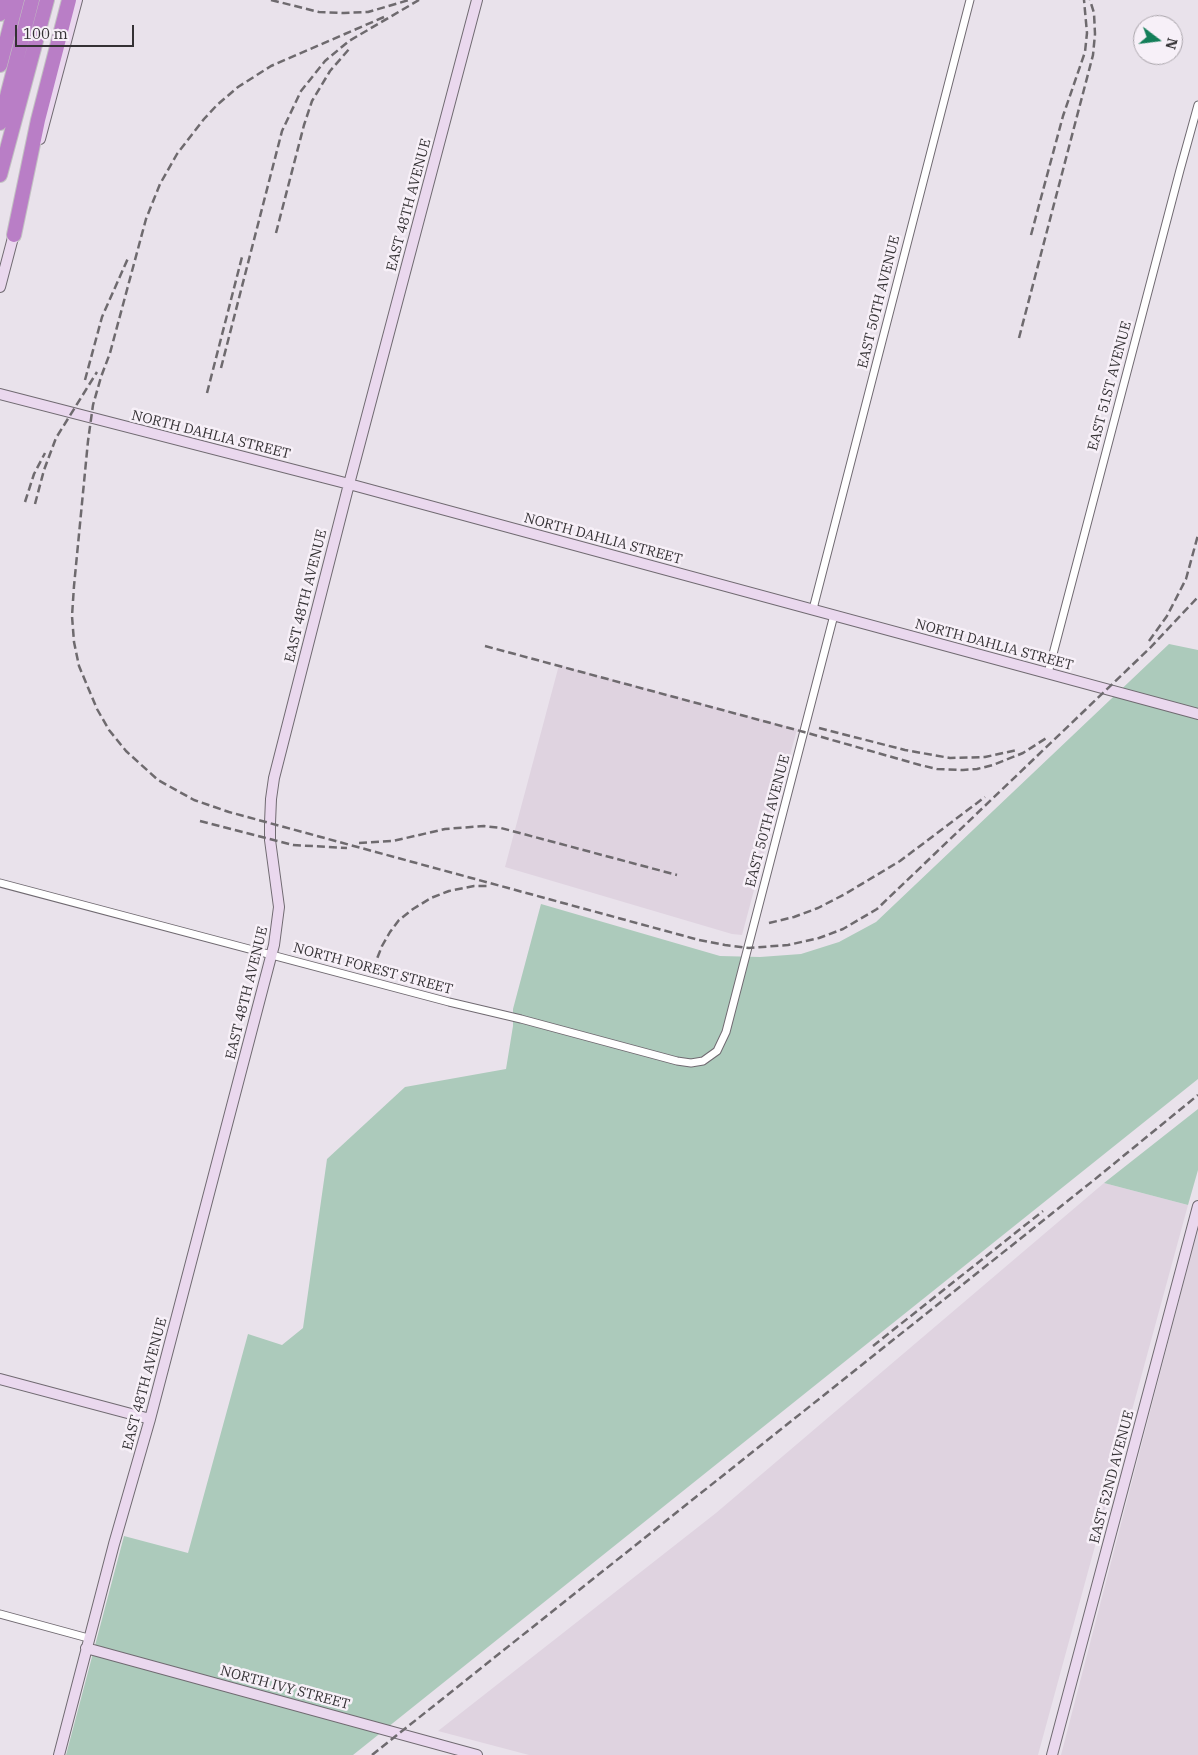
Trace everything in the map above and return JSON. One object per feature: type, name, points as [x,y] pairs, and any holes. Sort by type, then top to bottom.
[{"type":"highway","points":[[0,14],[4,0]]},
{"type":"highway","points":[[0,65],[17,0]]},
{"type":"highway","points":[[0,123],[32,0]]},
{"type":"highway","points":[[0,175],[47,0]]},
{"type":"highway","points":[[33,57],[51,22],[57,0]]},
{"type":"highway","points":[[14,235],[38,120],[68,0]]},
{"type":"street","points":[[0,287],[77,0]]},
{"type":"street","name":"EAST 48TH AVENUE","points":[[59,1755],[87,1643],[118,1527],[150,1419],[272,955],[279,907],[270,840],[272,791],[349,484],[478,0]]},
{"type":"street","name":"EAST 50TH AVENUE","points":[[813,609],[970,0]]},
{"type":"street","name":"EAST 51ST AVENUE","points":[[1048,673],[1198,105]]},
{"type":"street","name":"NORTH DAHLIA STREET","points":[[0,394],[349,484],[1198,714]]},
{"type":"street","name":"EAST 50TH AVENUE","points":[[726,1032],[834,615]]},
{"type":"street","name":"NORTH FOREST STREET","points":[[0,883],[682,1062],[700,1062],[711,1056],[720,1047],[726,1032]]},
{"type":"street","name":"EAST 52ND AVENUE","points":[[1052,1755],[1198,1206]]},
{"type":"street","points":[[0,1378],[150,1419]]},
{"type":"street","name":"NORTH IVY STREET","points":[[0,1614],[87,1643],[477,1755]]},
{"type":"shaded area","points":[[559,665],[797,729],[742,935],[732,934],[505,867]]},
{"type":"shaded area","points":[[1104,1183],[1188,1205],[1038,1755],[529,1755],[438,1731],[716,1513]]},
{"type":"shaded area","points":[[1198,1227],[1198,1755],[1061,1755]]},
{"type":"green space","points":[[1169,644],[1198,650],[1198,1079],[353,1755],[66,1755],[124,1536],[188,1553],[248,1334],[282,1345],[303,1328],[327,1159],[405,1087],[506,1069],[513,1026],[513,1009],[541,904],[720,956],[760,957],[801,954],[839,942],[876,922]]},
{"type":"green space","points":[[1198,1109],[1198,1170],[1188,1205],[1104,1183]]},
{"type":"railway","points":[[271,0],[319,12],[344,13],[368,12],[409,0]]},
{"type":"railway","points":[[221,368],[282,131],[301,91],[325,61],[349,41],[419,0]]},
{"type":"railway","points":[[1031,235],[1063,116],[1085,52],[1087,33],[1084,0]]},
{"type":"railway","points":[[1019,338],[1093,55],[1094,13],[1090,0]]},
{"type":"railway","points":[[384,17],[271,66],[238,87],[204,119],[177,154],[160,184],[146,219],[110,353],[93,405],[72,616],[74,642],[79,666],[97,709],[109,730],[126,751],[158,780],[194,800],[229,812],[699,940],[749,948],[788,945],[819,938],[843,929],[877,909],[1150,648],[1198,597]]},
{"type":"railway","points":[[276,233],[312,101],[330,71],[350,48]]},
{"type":"railway","points":[[85,380],[102,317],[129,256]]},
{"type":"railway","points":[[207,393],[242,257]]},
{"type":"railway","points":[[35,504],[44,470],[56,438],[97,372]]},
{"type":"railway","points":[[25,502],[34,474],[45,453]]},
{"type":"railway","points":[[1149,641],[1167,616],[1186,579],[1198,535]]},
{"type":"railway","points":[[485,646],[937,769],[963,770],[993,765],[1023,753],[1048,737]]},
{"type":"railway","points":[[819,728],[905,750],[950,758],[985,757],[1017,750]]},
{"type":"railway","points":[[769,923],[794,917],[818,908],[845,894],[900,861],[985,797]]},
{"type":"railway","points":[[200,821],[293,845],[347,848]]},
{"type":"railway","points":[[359,843],[393,841],[445,829],[484,826],[501,828],[677,875]]},
{"type":"railway","points":[[373,969],[390,932],[399,920],[413,909],[431,898],[449,891],[474,886],[487,886]]},
{"type":"railway","points":[[372,1755],[1198,1095]]},
{"type":"railway","points":[[873,1346],[1043,1211]]}]
